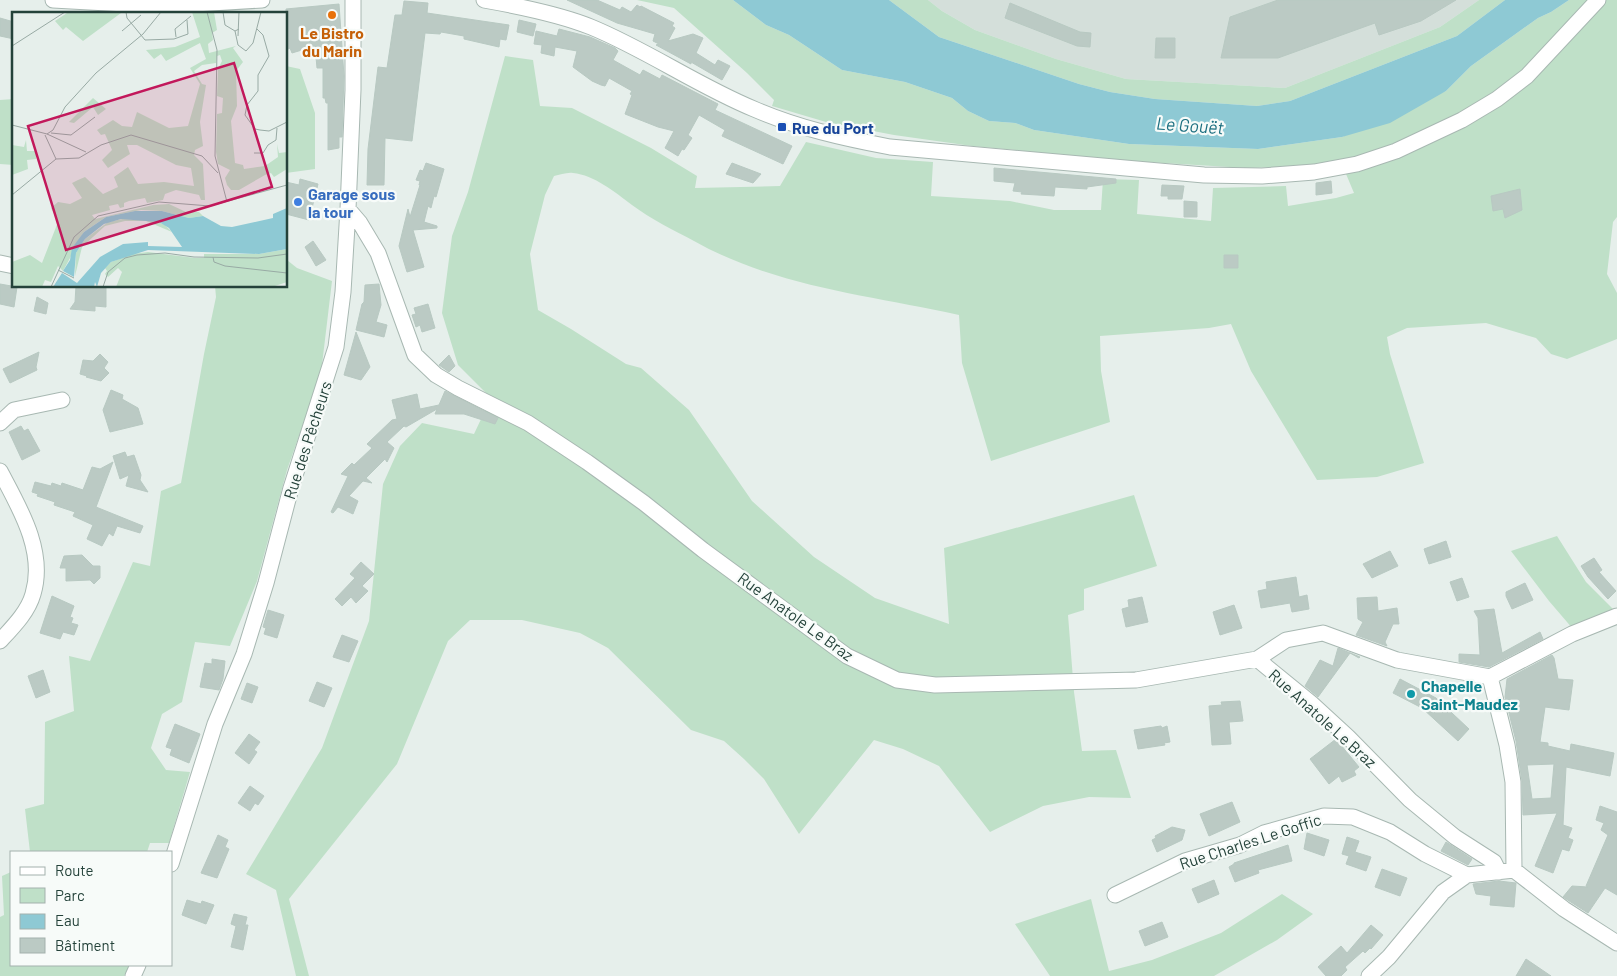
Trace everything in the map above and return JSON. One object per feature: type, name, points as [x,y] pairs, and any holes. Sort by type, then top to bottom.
[{"type":"street","points":[[53,0],[162,6],[262,0]]},
{"type":"street","name":"Rue des Pêcheurs","points":[[172,861],[215,724],[244,654],[266,583],[291,488],[336,347],[343,292],[348,209],[353,90],[352,0]]},
{"type":"street","points":[[484,0],[564,18],[589,26],[620,40],[717,93],[752,109],[786,122],[839,137],[890,147],[1204,175],[1262,176],[1314,172],[1357,164],[1396,151],[1462,120],[1496,99],[1526,76],[1598,0]]},
{"type":"street","name":"Rue Anatole Le Braz","points":[[348,209],[360,222],[378,253],[415,355],[436,375],[458,388],[528,422],[587,462],[847,656],[897,680],[935,685],[1136,680],[1257,660],[1310,703],[1348,737],[1410,800],[1456,837],[1617,943]]},
{"type":"street","points":[[0,423],[14,410],[62,400]]},
{"type":"street","points":[[0,471],[13,494],[28,529],[34,548],[36,573],[33,595],[23,615],[0,641]]},
{"type":"street","points":[[1257,660],[1286,640],[1323,633],[1397,660],[1490,677],[1572,634],[1617,616]]},
{"type":"street","points":[[1369,976],[1389,957],[1443,892],[1467,875],[1507,871],[1513,782],[1507,745],[1490,677]]},
{"type":"street","name":"Rue Charles Le Goffic","points":[[1115,895],[1185,861],[1240,845],[1264,833],[1324,816],[1353,817],[1390,832],[1425,854],[1467,875]]},
{"type":"shaded area","points":[[928,0],[1479,0],[1440,27],[1285,88],[1126,79],[1056,59],[975,30],[942,11]]},
{"type":"green space","points":[[637,0],[733,0],[766,25],[789,35],[842,70],[905,82],[952,98],[968,111],[989,121],[1015,123],[1034,130],[1129,144],[1258,149],[1342,137],[1446,91],[1471,66],[1538,18],[1569,0],[1617,0],[1617,217],[1613,222],[1607,274],[1617,293],[1617,339],[1567,359],[1551,354],[1536,338],[1486,323],[1407,328],[1387,337],[1390,354],[1424,463],[1377,477],[1317,480],[1251,371],[1231,324],[1209,328],[1100,336],[1101,371],[1110,422],[991,461],[962,363],[959,315],[824,288],[757,269],[725,257],[671,229],[589,177],[571,173],[554,176],[545,195],[530,254],[538,310],[626,364],[641,368],[689,410],[752,501],[814,557],[875,598],[949,624],[944,548],[1134,495],[1157,566],[1084,589],[1084,610],[1068,615],[1074,692],[1082,751],[1116,750],[1131,798],[1089,797],[1043,806],[990,832],[939,766],[903,749],[874,740],[799,834],[764,779],[744,759],[724,741],[691,730],[608,648],[580,633],[522,620],[470,620],[448,641],[397,764],[289,899],[309,976],[296,976],[276,890],[246,874],[322,748],[369,621],[383,484],[400,446],[422,423],[474,434],[491,398],[458,365],[442,313],[452,236],[468,192],[505,56],[533,60],[540,106],[572,108],[651,148],[697,176],[695,188],[780,186],[806,142],[876,158],[933,162],[931,196],[1010,201],[1054,210],[1101,210],[1103,179],[1139,180],[1137,214],[1211,221],[1213,188],[1286,186],[1288,206],[1354,193],[1341,162],[1323,166],[1246,168],[1130,161],[972,146],[894,135],[826,122],[772,106],[774,100],[747,73],[674,8]]},
{"type":"green space","points":[[889,0],[928,0],[942,11],[975,30],[1056,59],[1126,79],[1285,88],[1440,27],[1479,0],[1505,0],[1457,36],[1290,101],[1257,106],[1155,99],[1110,92],[1079,84],[939,37]]},
{"type":"green space","points":[[288,66],[300,69],[315,113],[315,169],[288,173]]},
{"type":"green space","points":[[12,99],[12,165],[0,164],[0,100]]},
{"type":"green space","points":[[288,261],[297,268],[332,281],[321,373],[287,470],[257,581],[230,646],[195,642],[182,702],[162,714],[151,748],[166,770],[190,772],[169,843],[150,843],[147,851],[30,851],[25,809],[44,804],[45,722],[74,711],[69,656],[90,661],[133,562],[150,566],[161,491],[181,483],[216,297],[215,288],[288,288]]},
{"type":"green space","points":[[1557,536],[1586,582],[1614,610],[1573,629],[1511,551]]},
{"type":"green space","points":[[10,872],[10,966],[129,966],[124,976],[0,976],[0,917],[4,915],[2,876]]},
{"type":"green space","points":[[1282,894],[1313,914],[1277,940],[1214,976],[1050,976],[1015,924],[1091,899],[1109,971],[1152,960],[1221,933]]},
{"type":"water","name":"Le Gouët","points":[[733,0],[889,0],[939,37],[1079,84],[1110,92],[1155,99],[1257,106],[1290,101],[1457,36],[1505,0],[1569,0],[1538,18],[1471,66],[1446,91],[1390,123],[1342,137],[1258,149],[1129,144],[1034,130],[1015,123],[989,121],[968,111],[952,98],[905,82],[842,70],[789,35],[766,25]]},
{"type":"building","points":[[567,0],[597,0],[620,10],[622,7],[631,12],[637,5],[641,6],[674,23],[672,26],[675,28],[668,41],[693,34],[703,38],[696,53],[715,65],[718,60],[730,66],[722,80],[656,45],[659,44],[653,41],[655,34],[617,23]]},
{"type":"building","points":[[1278,0],[1456,0],[1421,21],[1379,35],[1375,23],[1278,58],[1221,58],[1230,17]]},
{"type":"building","points":[[404,1],[428,3],[427,13],[509,25],[506,40],[500,39],[499,47],[464,39],[464,36],[441,32],[440,34],[425,33],[412,141],[385,138],[384,185],[367,185],[368,149],[378,67],[387,68],[395,15],[402,15]]},
{"type":"building","points":[[1010,3],[1080,32],[1091,33],[1090,47],[1077,46],[1005,18]]},
{"type":"building","points":[[339,4],[344,76],[342,137],[339,137],[339,148],[328,150],[328,103],[323,98],[323,68],[317,68],[315,46],[292,53],[290,48],[288,49],[288,12],[286,12],[286,9]]},
{"type":"building","points":[[0,18],[12,21],[12,39],[0,36]]},
{"type":"building","points":[[519,20],[536,24],[533,36],[517,32]]},
{"type":"building","points":[[559,29],[590,37],[615,48],[618,51],[613,60],[640,75],[643,70],[660,79],[662,75],[718,104],[715,110],[792,146],[783,164],[722,136],[725,130],[699,115],[688,135],[692,138],[678,156],[665,148],[674,131],[625,114],[632,91],[609,78],[605,86],[592,81],[573,67],[577,51],[555,47],[554,56],[541,53],[542,45],[534,44],[536,31],[557,36]]},
{"type":"building","points":[[1156,38],[1175,38],[1175,58],[1155,58]]},
{"type":"building","points":[[426,163],[444,169],[436,197],[434,196],[431,208],[428,206],[424,222],[437,226],[437,228],[413,230],[424,267],[407,272],[399,246],[408,209],[410,217],[420,185],[420,181],[416,180],[420,170],[423,171]]},
{"type":"building","points":[[732,163],[761,174],[753,183],[726,174]]},
{"type":"building","points":[[994,168],[1116,179],[1116,183],[1087,187],[1087,189],[1055,187],[1054,196],[1021,194],[1022,192],[1013,191],[1015,183],[994,181]]},
{"type":"building","points":[[300,179],[318,184],[309,220],[288,215],[288,182],[299,185]]},
{"type":"building","points":[[1331,181],[1332,193],[1316,195],[1316,183]]},
{"type":"building","points":[[1162,185],[1184,186],[1182,199],[1168,199],[1168,196],[1161,196]]},
{"type":"building","points":[[1520,189],[1522,210],[1505,218],[1503,209],[1493,211],[1491,196]]},
{"type":"building","points":[[1184,201],[1197,202],[1197,217],[1184,217]]},
{"type":"building","points":[[313,241],[326,260],[316,266],[305,247]]},
{"type":"building","points":[[1224,255],[1238,255],[1238,268],[1224,268]]},
{"type":"building","points":[[0,284],[17,288],[14,307],[0,304]]},
{"type":"building","points":[[379,284],[381,305],[376,322],[387,325],[384,337],[356,330],[364,302],[365,285]]},
{"type":"building","points":[[76,288],[106,288],[106,307],[95,306],[95,311],[70,309],[75,302]]},
{"type":"building","points":[[37,297],[48,303],[46,314],[34,311]]},
{"type":"building","points":[[428,304],[435,328],[422,332],[420,325],[416,327],[412,315],[416,314],[414,308]]},
{"type":"building","points":[[356,332],[370,367],[361,380],[344,375]]},
{"type":"building","points":[[39,352],[37,370],[10,383],[3,369]]},
{"type":"building","points":[[100,354],[108,362],[104,368],[109,373],[101,381],[80,374],[83,360],[93,361]]},
{"type":"building","points":[[449,355],[455,366],[449,372],[439,365]]},
{"type":"building","points":[[111,390],[123,395],[122,399],[138,408],[143,424],[110,432],[103,410]]},
{"type":"building","points":[[445,391],[498,418],[495,424],[464,414],[435,414],[437,409],[406,427],[404,426],[387,442],[394,448],[387,462],[385,459],[366,478],[372,483],[363,481],[349,496],[358,501],[353,514],[338,507],[333,513],[331,512],[348,476],[341,474],[372,448],[367,444],[392,420],[397,419],[392,400],[417,394],[420,409],[439,405]]},
{"type":"building","points":[[21,426],[24,431],[28,429],[40,451],[22,460],[9,432]]},
{"type":"building","points":[[125,452],[127,457],[134,455],[141,475],[140,480],[148,492],[126,486],[129,475],[120,479],[113,456]]},
{"type":"building","points":[[113,462],[96,507],[143,526],[140,533],[117,526],[113,536],[109,533],[102,546],[87,539],[93,525],[73,516],[75,512],[54,505],[55,502],[37,496],[38,494],[32,492],[35,482],[51,486],[52,483],[61,486],[62,483],[83,490],[92,467],[100,469]]},
{"type":"building","points":[[1446,541],[1451,557],[1429,564],[1424,549]]},
{"type":"building","points":[[1390,551],[1398,566],[1372,578],[1363,564]]},
{"type":"building","points":[[82,555],[93,566],[100,566],[100,578],[94,584],[90,580],[66,581],[66,568],[60,568],[64,556]]},
{"type":"building","points":[[1594,558],[1602,570],[1599,572],[1616,591],[1608,599],[1588,577],[1581,566]]},
{"type":"building","points":[[361,562],[374,574],[362,586],[368,591],[356,603],[351,597],[342,606],[335,599],[355,578],[350,574]]},
{"type":"building","points":[[1296,577],[1299,597],[1307,595],[1309,609],[1292,612],[1290,603],[1261,608],[1258,591],[1267,589],[1266,582]]},
{"type":"building","points":[[1462,578],[1469,597],[1457,601],[1450,582]]},
{"type":"building","points":[[1525,583],[1533,600],[1512,609],[1506,592]]},
{"type":"building","points":[[52,596],[74,606],[70,617],[73,618],[71,623],[78,625],[74,635],[63,632],[60,639],[40,633]]},
{"type":"building","points":[[1142,597],[1148,622],[1126,627],[1122,609],[1129,607],[1128,600]]},
{"type":"building","points":[[1377,597],[1378,611],[1397,608],[1399,624],[1393,624],[1385,642],[1387,646],[1356,635],[1363,622],[1358,619],[1357,598]]},
{"type":"building","points":[[1234,605],[1242,628],[1220,635],[1213,612]]},
{"type":"building","points":[[1494,609],[1502,653],[1540,632],[1543,639],[1489,667],[1459,662],[1459,654],[1480,655],[1478,618],[1474,611]]},
{"type":"building","points":[[268,610],[284,615],[277,638],[264,634],[266,628],[263,627]]},
{"type":"building","points":[[342,635],[358,641],[349,662],[333,657]]},
{"type":"building","points":[[1338,648],[1360,657],[1350,653],[1318,697],[1305,686],[1320,660],[1333,666]]},
{"type":"building","points":[[1552,655],[1558,679],[1573,680],[1569,710],[1545,707],[1540,742],[1548,743],[1548,746],[1570,751],[1571,744],[1614,753],[1610,776],[1566,767],[1563,825],[1572,828],[1568,838],[1573,840],[1569,851],[1562,849],[1553,873],[1535,866],[1557,813],[1523,815],[1522,781],[1516,741],[1505,697],[1507,679]],"holes":[[[1554,764],[1551,798],[1532,799],[1527,765]]]},
{"type":"building","points":[[212,659],[225,661],[223,679],[219,690],[200,687],[205,663],[212,664]]},
{"type":"building","points":[[43,670],[50,692],[36,698],[28,676]]},
{"type":"building","points":[[1400,679],[1436,698],[1469,729],[1458,741],[1422,708],[1393,693]]},
{"type":"building","points":[[317,682],[332,688],[324,707],[309,701]]},
{"type":"building","points":[[247,683],[258,687],[252,703],[241,699]]},
{"type":"building","points":[[1240,701],[1243,721],[1229,722],[1231,744],[1212,745],[1209,706],[1222,705],[1221,702]]},
{"type":"building","points":[[175,724],[200,734],[189,763],[170,755],[172,749],[166,747]]},
{"type":"building","points":[[1161,726],[1162,728],[1167,726],[1170,742],[1164,743],[1165,745],[1138,749],[1134,730]]},
{"type":"building","points":[[249,734],[260,742],[254,750],[257,752],[249,764],[235,753]]},
{"type":"building","points":[[1336,739],[1359,767],[1354,771],[1356,775],[1342,782],[1339,776],[1329,784],[1310,759]]},
{"type":"building","points":[[250,786],[264,796],[258,805],[255,803],[250,811],[238,803]]},
{"type":"building","points":[[1232,802],[1240,822],[1209,836],[1200,814]]},
{"type":"building","points":[[1600,806],[1617,812],[1617,895],[1605,888],[1588,913],[1563,897],[1572,886],[1588,887],[1586,886],[1608,835],[1601,830],[1604,823],[1596,820]]},
{"type":"building","points":[[1172,827],[1185,830],[1182,840],[1157,852],[1152,840],[1156,838],[1155,836]]},
{"type":"building","points":[[1307,833],[1329,840],[1324,856],[1304,849]]},
{"type":"building","points":[[218,835],[228,840],[225,847],[229,849],[217,878],[201,873]]},
{"type":"building","points":[[1347,837],[1359,841],[1355,852],[1371,857],[1366,871],[1346,864],[1349,856],[1342,854]]},
{"type":"building","points":[[1446,842],[1472,859],[1468,865],[1441,851]]},
{"type":"building","points":[[1288,845],[1292,861],[1258,870],[1259,873],[1235,882],[1229,867],[1234,863]]},
{"type":"building","points":[[1382,869],[1407,878],[1400,896],[1375,887]]},
{"type":"building","points":[[1214,880],[1219,894],[1198,903],[1192,889]]},
{"type":"building","points":[[1499,881],[1516,883],[1514,907],[1490,905],[1491,896],[1476,894],[1473,884]]},
{"type":"building","points":[[187,900],[201,904],[202,901],[214,905],[206,924],[182,915]]},
{"type":"building","points":[[234,914],[247,917],[245,925],[248,925],[243,950],[231,947],[236,926],[231,924]]},
{"type":"building","points":[[1162,922],[1168,937],[1145,946],[1139,931]]},
{"type":"building","points":[[1371,925],[1383,935],[1371,949],[1365,953],[1363,951],[1345,967],[1347,970],[1341,976],[1326,976],[1318,967],[1341,946],[1347,953]]},
{"type":"building","points":[[1526,959],[1551,976],[1516,976]]},
{"type":"place","name":"Le Bistro du Marin","points":[[332,15]]},
{"type":"place","name":"Rue du Port","points":[[782,127]]},
{"type":"place","name":"Garage sous la tour","points":[[298,202]]},
{"type":"place","name":"Chapelle Saint-Maudez","points":[[1411,694]]}]
